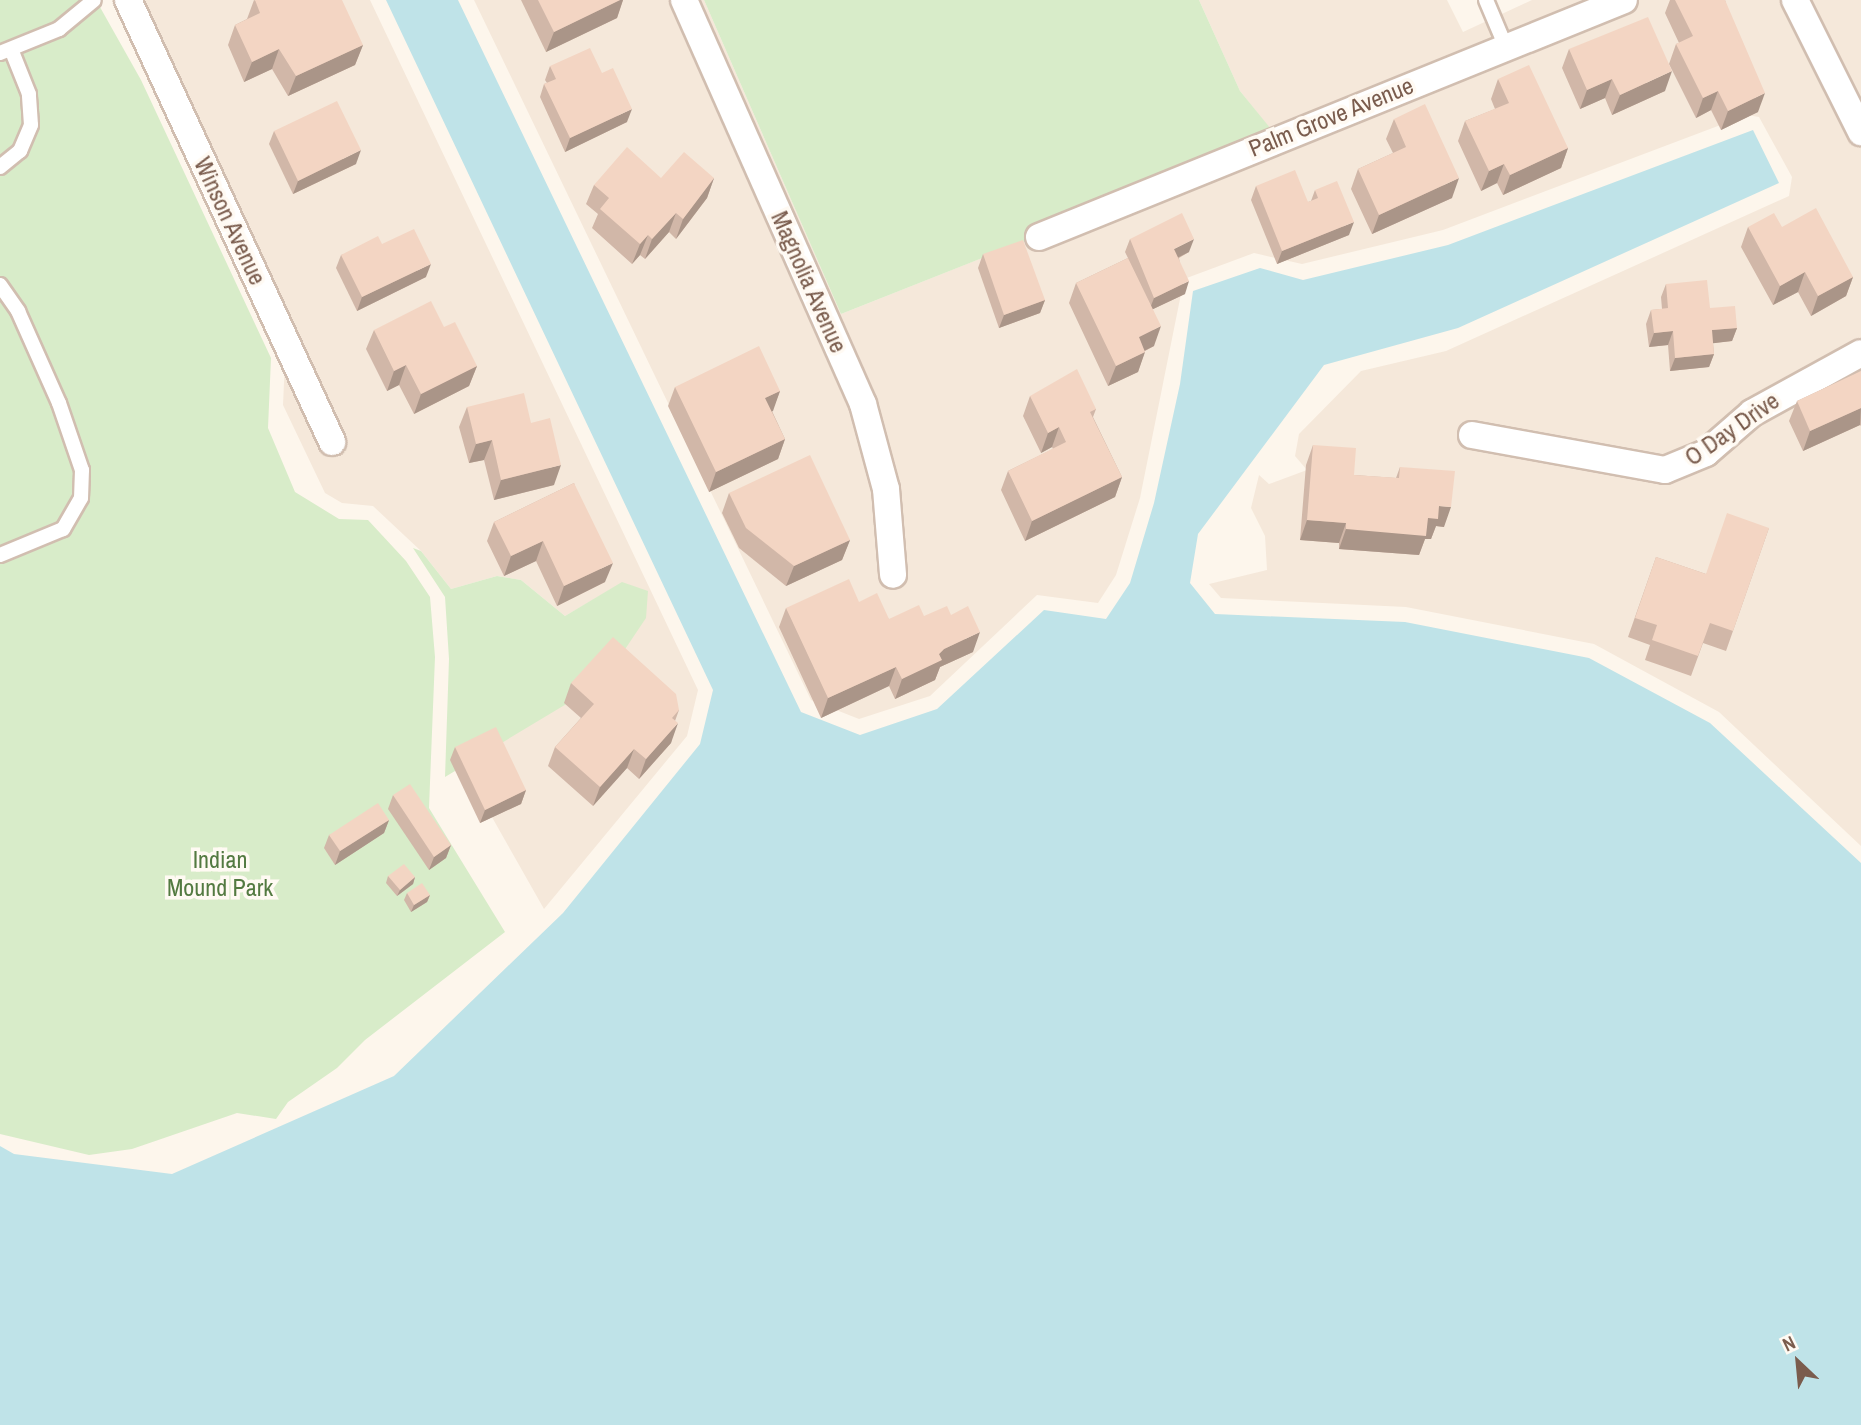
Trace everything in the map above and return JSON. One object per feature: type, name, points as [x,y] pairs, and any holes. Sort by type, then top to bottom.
[{"type":"street","name":"Winson Avenue","points":[[128,0],[332,442]]},
{"type":"street","name":"Magnolia Avenue","points":[[684,0],[867,416],[886,489],[893,575]]},
{"type":"street","name":"Palm Grove Avenue","points":[[1039,237],[1504,46],[1624,0]]},
{"type":"street","points":[[1795,0],[1861,131]]},
{"type":"street","name":"O Day Drive","points":[[1472,435],[1665,470],[1706,453],[1752,413],[1861,353]]},
{"type":"lane","points":[[0,167],[20,151],[31,125],[29,94],[6,51],[59,29],[94,0]]},
{"type":"lane","points":[[1486,0],[1504,46]]},
{"type":"lane","points":[[0,285],[18,311],[59,403],[82,470],[81,498],[63,529],[26,548],[0,555]]},
{"type":"shaded area","points":[[112,0],[370,0],[698,690],[687,736],[544,909],[463,766],[525,727],[622,583],[565,616],[521,580],[497,576],[451,589],[421,551],[373,506],[342,503],[325,493],[283,405],[285,360],[153,74]]},
{"type":"shaded area","points":[[474,0],[704,0],[841,314],[1279,140],[1240,91],[1199,0],[1447,0],[1463,32],[1532,0],[1861,0],[1861,846],[1719,712],[1594,644],[1406,607],[1221,598],[1209,584],[1267,570],[1265,536],[1251,508],[1259,475],[1269,484],[1307,470],[1295,456],[1299,434],[1361,371],[1446,351],[1789,196],[1792,177],[1759,117],[1747,115],[1443,230],[1302,264],[1254,253],[1184,279],[1140,498],[1116,575],[1098,603],[1037,595],[930,696],[859,719],[811,700]]},
{"type":"green space","name":"Indian Mound Park","points":[[0,0],[96,0],[141,80],[271,358],[268,428],[295,492],[339,519],[368,520],[406,561],[430,597],[435,657],[429,808],[505,932],[365,1040],[337,1068],[288,1102],[276,1119],[237,1113],[132,1149],[89,1155],[0,1134]]},
{"type":"green space","points":[[704,0],[1199,0],[1240,91],[1280,140],[841,314]]},
{"type":"green space","points":[[413,548],[421,551],[451,589],[497,576],[521,580],[565,616],[622,582],[648,591],[646,618],[603,682],[445,777],[449,659],[445,597]]},
{"type":"water","points":[[386,0],[458,0],[801,712],[860,735],[937,709],[1044,610],[1106,619],[1130,583],[1154,503],[1180,384],[1193,291],[1260,268],[1303,280],[1448,245],[1753,130],[1779,183],[1458,328],[1324,365],[1198,534],[1190,583],[1215,614],[1405,622],[1589,658],[1710,723],[1861,863],[1861,1425],[0,1425],[0,1146],[14,1154],[172,1174],[394,1076],[563,913],[700,744],[713,690]]},
{"type":"building","points":[[255,0],[342,0],[363,45],[296,76],[279,49],[252,62],[235,25],[260,13]]},
{"type":"building","points":[[538,0],[620,0],[554,32]]},
{"type":"building","points":[[1675,0],[1725,0],[1765,93],[1728,111],[1718,91],[1703,98],[1676,44],[1693,36]]},
{"type":"building","points":[[1648,17],[1672,71],[1620,95],[1612,79],[1587,90],[1569,49]]},
{"type":"building","points":[[590,48],[602,73],[613,68],[632,109],[570,138],[544,84],[556,79],[550,66]]},
{"type":"building","points":[[1529,65],[1568,148],[1510,175],[1504,164],[1489,171],[1465,121],[1509,103],[1498,79]]},
{"type":"building","points":[[337,101],[361,150],[298,181],[274,131]]},
{"type":"building","points":[[1425,104],[1459,178],[1379,215],[1358,169],[1406,147],[1394,119]]},
{"type":"building","points":[[627,147],[661,178],[684,152],[714,178],[683,219],[676,213],[652,239],[648,235],[640,244],[600,209],[609,198],[594,185]]},
{"type":"building","points":[[1295,170],[1308,202],[1318,198],[1315,190],[1337,181],[1354,222],[1282,251],[1256,186]]},
{"type":"building","points":[[1816,208],[1853,277],[1818,296],[1805,272],[1780,286],[1748,227],[1774,213],[1782,227]]},
{"type":"building","points":[[1182,213],[1194,239],[1174,249],[1189,281],[1154,298],[1130,239]]},
{"type":"building","points":[[414,229],[431,264],[362,297],[341,255],[378,236],[382,244]]},
{"type":"building","points":[[1023,240],[1045,300],[1004,315],[983,254]]},
{"type":"building","points":[[1128,258],[1161,326],[1139,337],[1145,352],[1116,366],[1076,283]]},
{"type":"building","points":[[1707,280],[1710,308],[1735,306],[1737,328],[1712,330],[1714,354],[1675,358],[1673,331],[1654,333],[1651,310],[1668,308],[1666,284]]},
{"type":"building","points":[[431,301],[444,327],[455,322],[477,366],[421,394],[406,365],[394,371],[374,330]]},
{"type":"building","points":[[759,346],[780,391],[765,398],[785,439],[716,472],[675,387]]},
{"type":"building","points":[[1077,369],[1096,409],[1090,412],[1122,477],[1032,521],[1008,471],[1066,442],[1059,427],[1048,433],[1030,396]]},
{"type":"building","points":[[1861,371],[1861,408],[1810,431],[1797,401]]},
{"type":"building","points":[[524,393],[531,423],[550,418],[561,465],[501,480],[492,440],[476,444],[467,407]]},
{"type":"building","points":[[1313,445],[1356,448],[1354,475],[1399,478],[1400,467],[1455,471],[1451,507],[1439,506],[1438,519],[1428,518],[1426,536],[1346,529],[1346,523],[1307,520]]},
{"type":"building","points":[[810,455],[850,540],[794,566],[746,528],[729,493]]},
{"type":"building","points":[[574,483],[613,563],[564,586],[543,541],[511,556],[494,522]]},
{"type":"building","points":[[1727,513],[1769,528],[1733,631],[1710,623],[1698,656],[1652,640],[1657,625],[1635,618],[1656,557],[1706,574]]},
{"type":"building","points":[[849,579],[859,602],[877,593],[889,619],[919,605],[924,616],[947,606],[951,615],[968,606],[980,632],[944,649],[939,654],[942,660],[902,679],[896,667],[828,698],[786,608]]},
{"type":"building","points":[[613,637],[676,694],[679,710],[672,718],[678,723],[646,759],[634,749],[600,787],[555,747],[594,704],[571,683]]},
{"type":"building","points":[[496,727],[526,790],[485,810],[455,747]]},
{"type":"building","points":[[410,784],[451,845],[434,857],[393,795]]},
{"type":"building","points":[[378,803],[389,820],[340,851],[329,835]]},
{"type":"building","points":[[404,864],[415,877],[400,890],[388,876]]},
{"type":"building","points":[[422,883],[430,895],[414,905],[407,893]]}]
